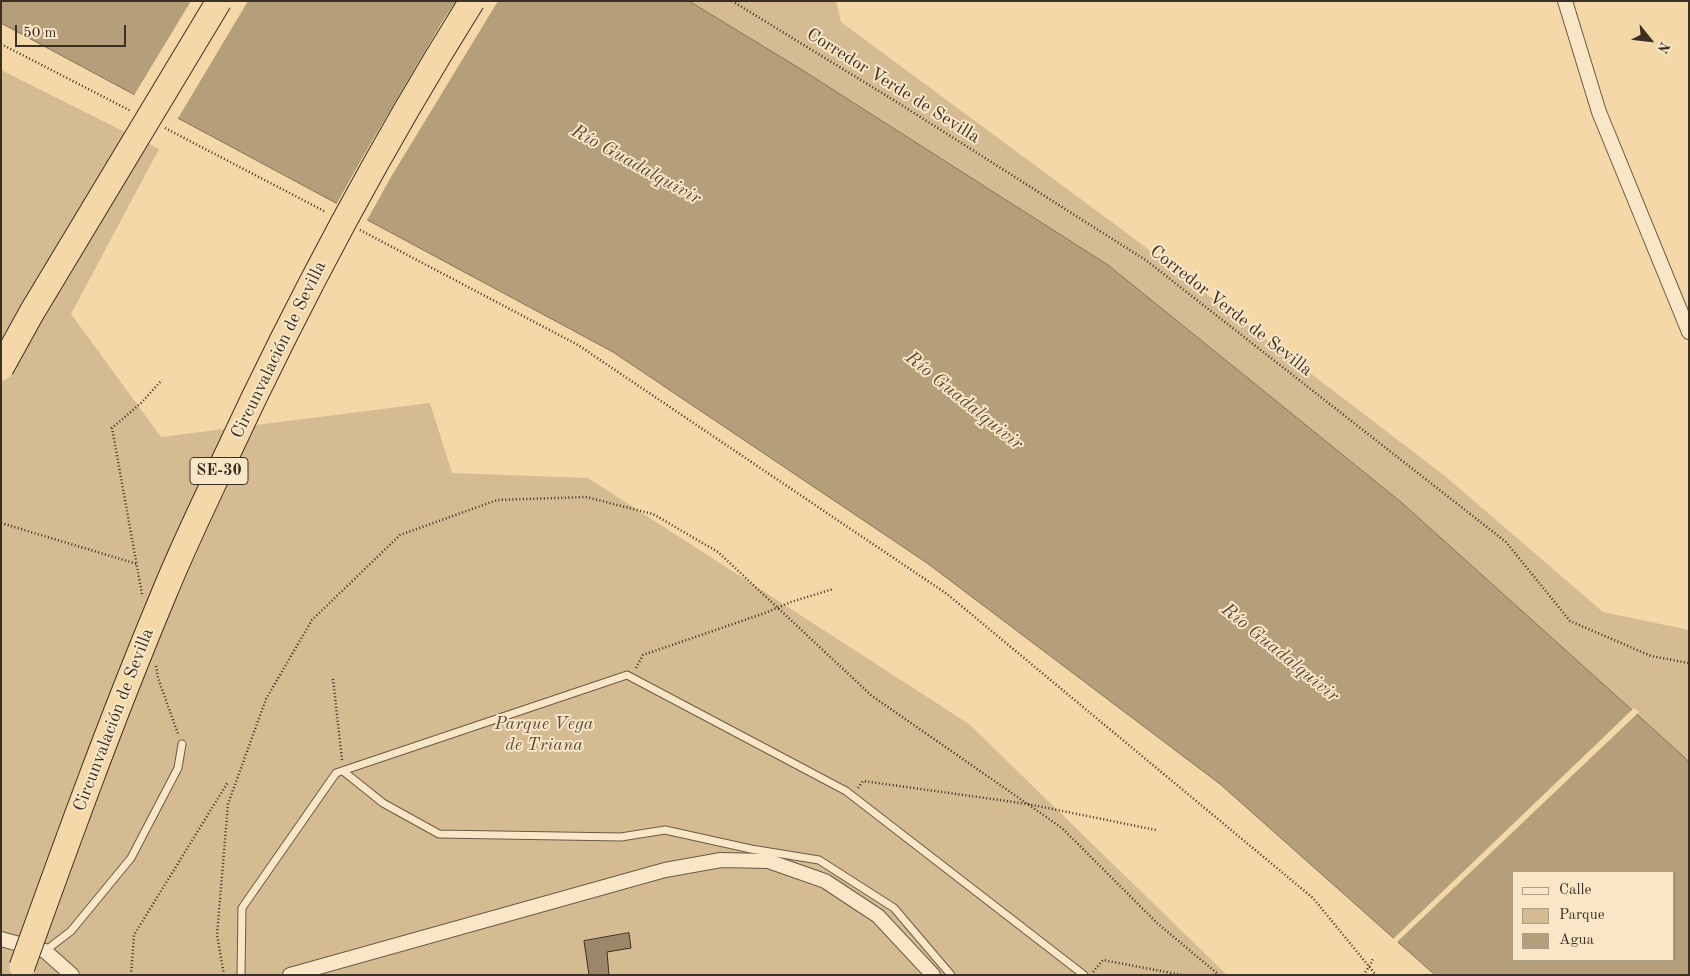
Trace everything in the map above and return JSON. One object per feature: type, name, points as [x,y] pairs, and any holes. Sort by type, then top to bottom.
[{"type":"highway","points":[[1,368],[37,304],[219,1]]},
{"type":"highway","name":"Circunvalación de Sevilla","points":[[22,967],[98,758],[144,642],[196,521],[258,388],[332,242],[398,124],[472,1]]},
{"type":"street","points":[[1564,1],[1599,112],[1689,332]]},
{"type":"street","points":[[290,975],[665,870],[721,860],[768,861],[825,881],[878,916],[933,975]]},
{"type":"street","points":[[1,938],[45,951],[68,974]]},
{"type":"lane","points":[[241,975],[242,908],[336,774],[627,676],[846,792],[1084,975]]},
{"type":"lane","points":[[45,951],[71,931],[131,858],[178,768],[182,744]]},
{"type":"lane","points":[[343,771],[383,803],[438,834],[621,838],[665,830],[751,849],[819,860],[894,908],[951,975]]},
{"type":"path","name":"Corredor Verde de Sevilla","points":[[732,1],[900,104],[1147,261],[1506,542],[1570,621],[1651,656],[1689,663]]},
{"type":"path","points":[[1,44],[134,112]]},
{"type":"path","points":[[161,126],[328,213]]},
{"type":"path","points":[[354,226],[578,345],[948,594],[1313,898],[1376,975]]},
{"type":"path","points":[[143,599],[112,428],[141,404],[162,380]]},
{"type":"path","points":[[224,975],[217,936],[228,804],[266,699],[312,620],[400,535],[497,500],[586,497],[653,514],[718,552],[872,696],[1062,828],[1157,923],[1219,975]]},
{"type":"path","points":[[1,524],[137,564]]},
{"type":"path","points":[[631,677],[643,655],[833,589]]},
{"type":"path","points":[[154,660],[158,678],[182,744]]},
{"type":"path","points":[[333,678],[343,771]]},
{"type":"path","points":[[852,796],[863,781],[1028,804],[1156,830]]},
{"type":"path","points":[[132,975],[134,935],[228,782]]},
{"type":"path","points":[[1363,975],[1372,959]]},
{"type":"path","points":[[1091,975],[1103,960],[1182,975]]},
{"type":"green space","points":[[689,1],[836,1],[841,22],[1128,234],[1445,476],[1603,612],[1689,630],[1689,762],[1401,502],[1108,265],[799,68]]},
{"type":"green space","name":"Parque Vega de Triana","points":[[1,70],[159,149],[71,314],[161,437],[430,403],[452,473],[588,478],[969,724],[1227,975],[1,975]]},
{"type":"water","name":"Río Guadalquivir","points":[[1,1],[689,1],[799,68],[1108,265],[1401,502],[1682,755],[1689,762],[1689,975],[1435,975],[1220,784],[927,563],[613,352],[1,23]]},
{"type":"pier","points":[[191,1],[248,1],[177,120],[133,97]]},
{"type":"pier","points":[[456,1],[498,1],[391,177],[366,222],[336,205]]},
{"type":"pier","points":[[1634,708],[1639,712],[1396,943],[1392,940]]},
{"type":"building","points":[[629,933],[631,948],[607,952],[609,975],[589,975],[584,941]]}]
